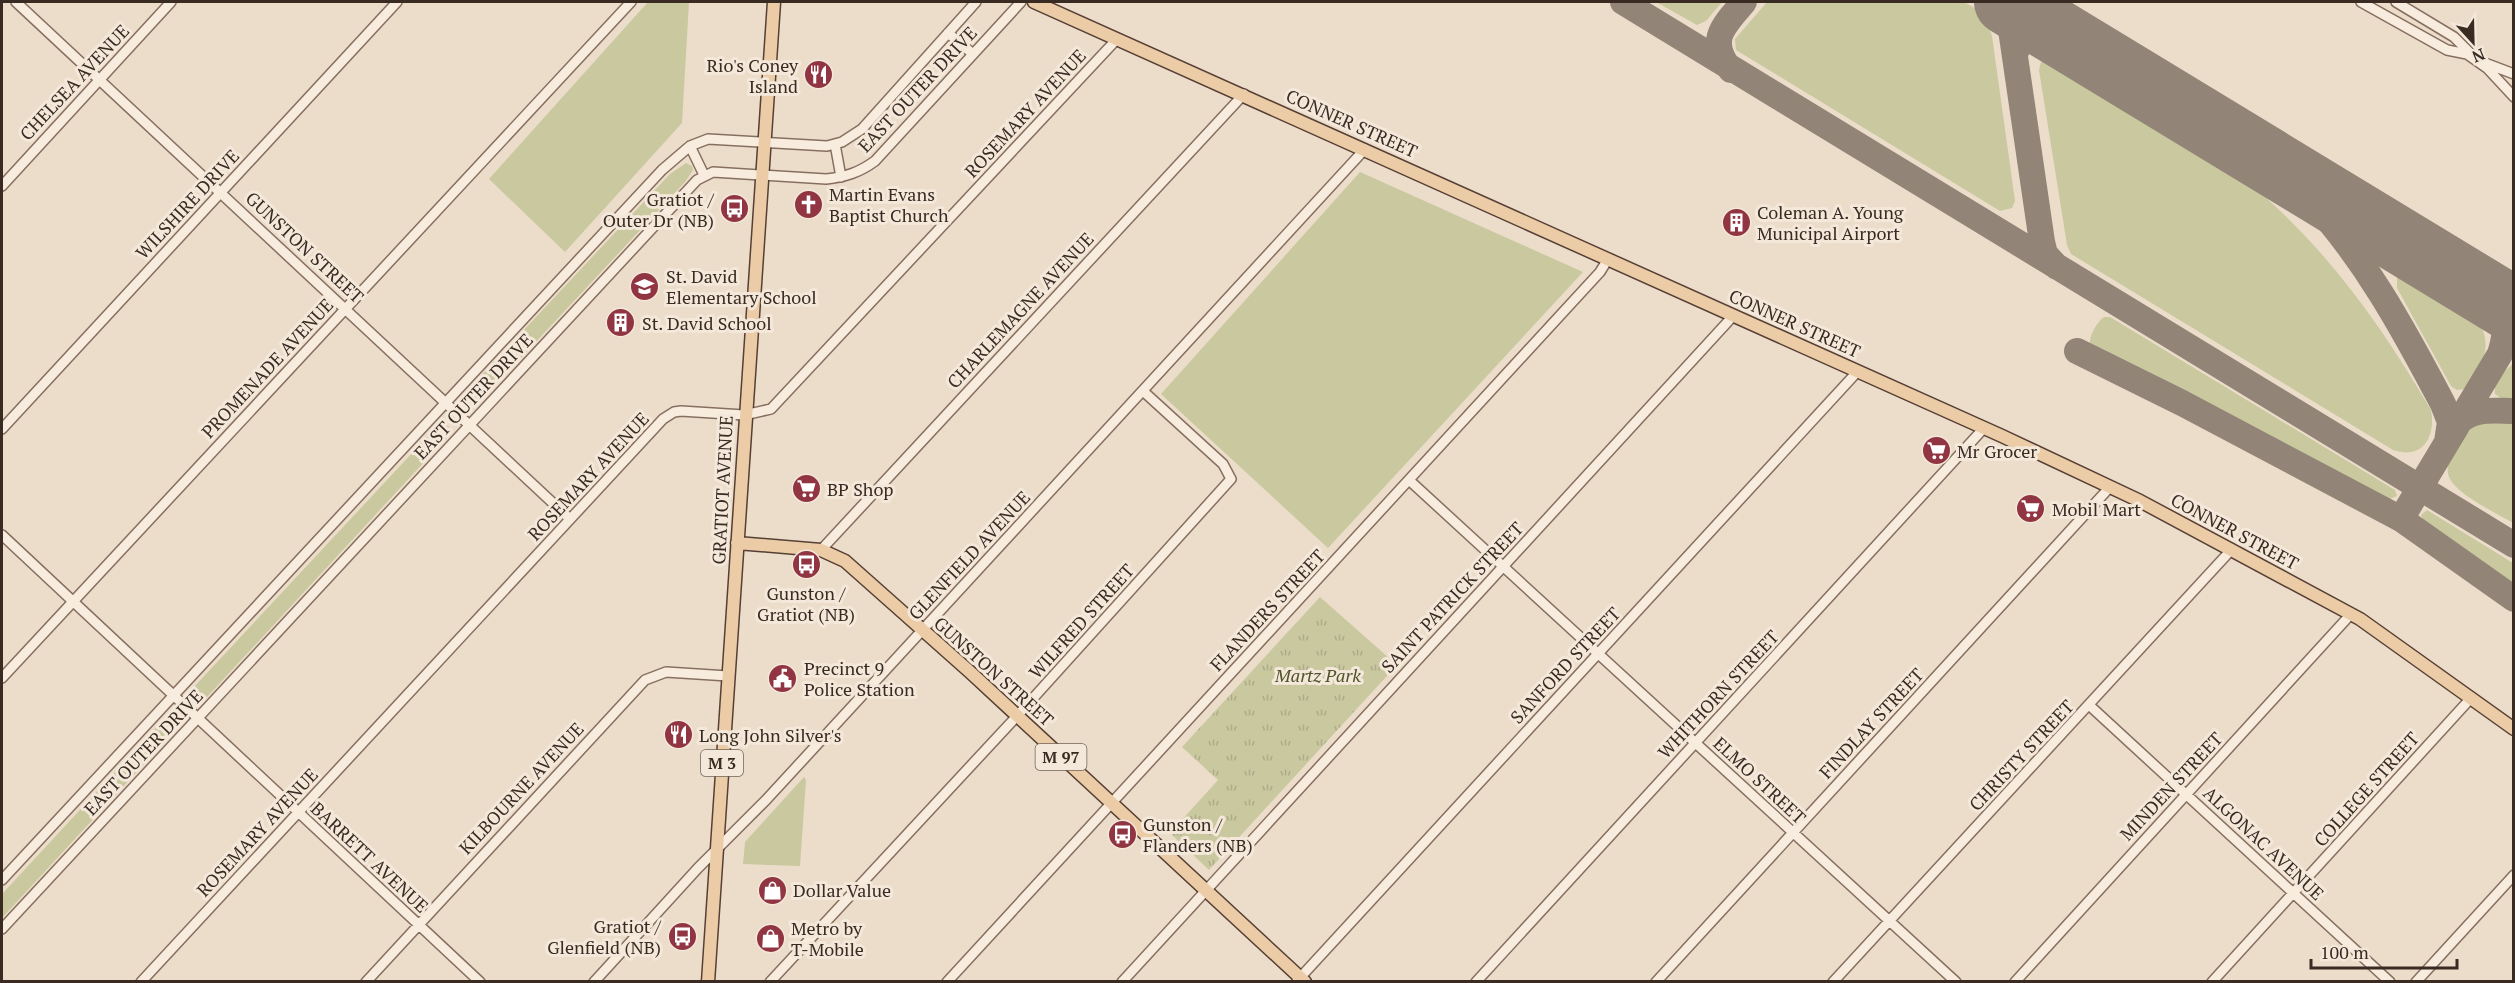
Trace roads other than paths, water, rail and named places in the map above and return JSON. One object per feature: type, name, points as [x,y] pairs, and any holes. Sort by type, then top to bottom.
[{"type":"main road","name":"GRATIOT AVENUE","points":[[708,981],[744,415],[774,2]]},
{"type":"main road","name":"CONNER STREET","points":[[1034,2],[1244,94],[2110,487],[2352,614],[2514,729]]},
{"type":"main road","name":"GUNSTON STREET","points":[[737,543],[821,550],[845,561],[1112,803],[1301,980]]},
{"type":"street","name":"GUNSTON STREET","points":[[16,2],[570,519]]},
{"type":"street","name":"CHELSEA AVENUE","points":[[2,186],[171,2]]},
{"type":"street","name":"WILSHIRE DRIVE","points":[[2,429],[397,2]]},
{"type":"street","name":"PROMENADE AVENUE","points":[[2,678],[631,2]]},
{"type":"street","name":"EAST OUTER DRIVE","points":[[2,880],[662,170],[690,146],[708,139],[827,146],[852,137],[862,129],[976,2]]},
{"type":"street","name":"EAST OUTER DRIVE","points":[[2,929],[469,423],[697,180],[713,172],[826,179],[858,172],[875,161],[1021,2]]},
{"type":"street","points":[[2361,2],[2447,50],[2467,54],[2487,68],[2514,97]]},
{"type":"street","points":[[2396,2],[2454,37],[2464,49],[2486,64],[2514,74]]},
{"type":"street","points":[[948,33],[973,54]]},
{"type":"street","name":"ROSEMARY AVENUE","points":[[141,981],[667,416],[681,411],[744,415],[771,409],[1117,39]]},
{"type":"street","name":"CHARLEMAGNE AVENUE","points":[[821,550],[1244,94]]},
{"type":"street","points":[[835,144],[842,177]]},
{"type":"street","points":[[690,146],[704,175]]},
{"type":"street","name":"GLENFIELD AVENUE","points":[[594,981],[766,800],[1365,149]]},
{"type":"street","name":"FLANDERS STREET","points":[[948,981],[1600,272],[1608,259]]},
{"type":"street","name":"SAINT PATRICK STREET","points":[[1122,981],[1734,315]]},
{"type":"street","name":"SANFORD STREET","points":[[1301,980],[1858,371]]},
{"type":"street","name":"WILFRED STREET","points":[[770,981],[1017,716],[1231,479],[1223,464],[1143,391]]},
{"type":"street","name":"WHITHORN STREET","points":[[1476,981],[1984,428]]},
{"type":"street","name":"ELMO STREET","points":[[1409,480],[1956,981]]},
{"type":"street","name":"FINDLAY STREET","points":[[1656,981],[2110,487]]},
{"type":"street","name":"BARRETT AVENUE","points":[[2,535],[480,981]]},
{"type":"street","name":"CHRISTY STREET","points":[[1833,981],[2232,549]]},
{"type":"street","name":"MINDEN STREET","points":[[2014,981],[2352,614]]},
{"type":"street","name":"KILBOURNE AVENUE","points":[[366,981],[645,680],[666,672],[728,676]]},
{"type":"street","name":"COLLEGE STREET","points":[[2212,981],[2471,698]]},
{"type":"street","name":"ALGONAC AVENUE","points":[[2089,705],[2390,981]]},
{"type":"street","points":[[2416,981],[2514,875]]},
{"type":"place","name":"Rio's Coney Island","points":[[819,75]]},
{"type":"place","name":"Martin Evans Baptist Church","points":[[808,204]]},
{"type":"place","name":"Gratiot / Outer Dr (NB)","points":[[735,209]]},
{"type":"place","name":"Coleman A. Young Municipal Airport","points":[[1736,222]]},
{"type":"place","name":"St. David Elementary School","points":[[645,286]]},
{"type":"place","name":"St. David School","points":[[621,323]]},
{"type":"place","name":"Mr Grocer","points":[[1936,451]]},
{"type":"place","name":"BP Shop","points":[[806,489]]},
{"type":"place","name":"Mobil Mart","points":[[2031,509]]},
{"type":"place","name":"Gunston / Gratiot (NB)","points":[[806,564]]},
{"type":"place","name":"Precinct 9 Police Station","points":[[783,678]]},
{"type":"place","name":"Long John Silver's","points":[[678,735]]},
{"type":"place","name":"Gunston / Flanders (NB)","points":[[1122,834]]},
{"type":"place","name":"Dollar Value","points":[[772,890]]},
{"type":"place","name":"Gratiot / Glenfield (NB)","points":[[682,936]]},
{"type":"place","name":"Metro by T-Mobile","points":[[770,938]]},
{"type":"park label","name":"Martz Park","points":[[1318,675]]}]
